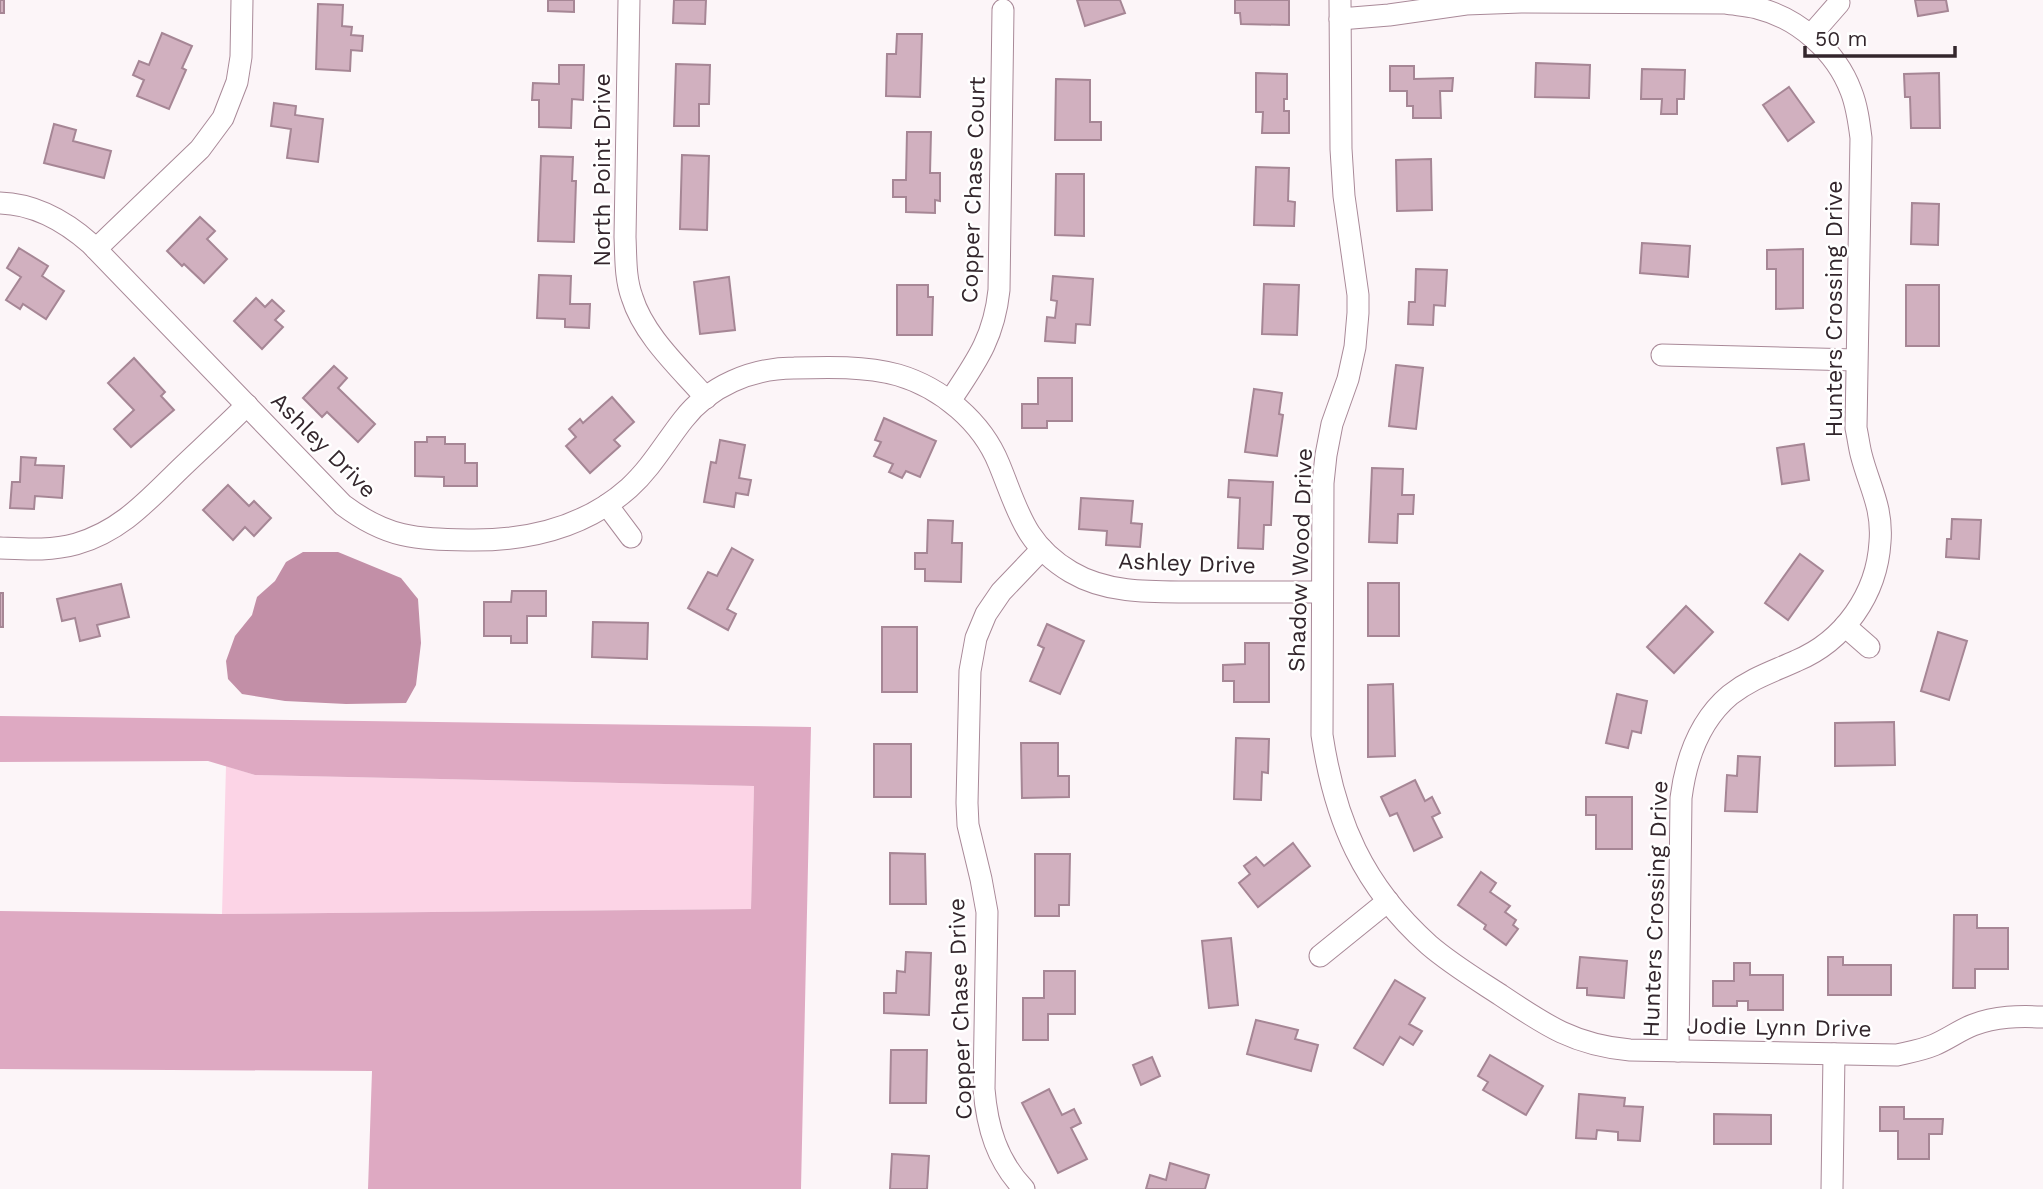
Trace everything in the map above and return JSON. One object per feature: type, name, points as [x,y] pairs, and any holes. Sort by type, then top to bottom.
[{"type":"street","points":[[96,249],[200,149],[223,118],[237,82],[241,57],[242,0]]},
{"type":"street","name":"North Point Drive","points":[[629,0],[625,237],[626,269],[631,296],[653,337],[706,398]]},
{"type":"street","name":"Hunters Crossing Drive","points":[[1340,9],[1389,15],[1466,5],[1521,2],[1725,3],[1755,7],[1790,21],[1811,35],[1839,68],[1851,90],[1861,138],[1856,428],[1880,516],[1877,567],[1856,613],[1820,648],[1759,675],[1728,697],[1711,716],[1698,737],[1685,768],[1681,798],[1678,1051]]},
{"type":"street","points":[[1811,35],[1839,4]]},
{"type":"street","name":"Shadow Wood Drive","points":[[1340,9],[1340,149],[1358,313],[1355,347],[1348,379],[1332,424],[1325,455],[1322,736],[1338,809],[1368,874],[1388,901]]},
{"type":"street","name":"Copper Chase Court","points":[[950,401],[981,355],[997,311],[1003,10]]},
{"type":"street","name":"Ashley Drive","points":[[0,203],[29,207],[74,229],[343,506],[387,531],[411,538],[494,541],[557,529],[586,517],[629,488],[652,465],[682,421],[720,388],[743,377],[768,370],[872,370],[924,385],[950,401],[968,417],[985,438],[998,461],[1018,514],[1030,536],[1072,573],[1112,588],[1143,591],[1322,592]]},
{"type":"street","points":[[1662,355],[1856,360]]},
{"type":"street","points":[[0,548],[41,550],[73,545],[99,536],[121,524],[247,405]]},
{"type":"street","points":[[607,505],[631,537]]},
{"type":"street","name":"Copper Chase Drive","points":[[1024,1189],[1004,1163],[986,1115],[984,1089],[987,926],[981,879],[968,825],[970,671],[976,638],[986,614],[1001,592],[1042,549]]},
{"type":"street","points":[[1845,626],[1868,647]]},
{"type":"street","points":[[1320,956],[1388,901]]},
{"type":"street","name":"Jodie Lynn Drive","points":[[1388,901],[1430,946],[1465,972],[1548,1026],[1573,1038],[1608,1048],[1897,1055],[1921,1050],[1972,1025],[1995,1018],[2043,1017]]},
{"type":"street","points":[[1832,1189],[1834,1054]]},
{"type":"shaded area","points":[[303,552],[338,552],[401,578],[418,599],[421,643],[416,685],[406,703],[285,701],[242,694],[228,679],[226,661],[235,636],[252,615],[257,597],[275,581],[286,562]]},
{"type":"shaded area","points":[[0,716],[811,727],[801,1189],[368,1189],[372,1071],[0,1069],[0,911],[222,914],[751,909],[754,786],[255,775],[208,761],[0,762]]},
{"type":"shaded area","points":[[226,766],[255,775],[754,786],[751,909],[222,914]]},
{"type":"building","points":[[0,0],[4,0],[4,13],[0,13]]},
{"type":"building","points":[[548,0],[574,0],[574,12],[548,11]]},
{"type":"building","points":[[674,0],[706,0],[705,24],[673,23]]},
{"type":"building","points":[[1077,0],[1120,0],[1125,13],[1085,26]]},
{"type":"building","points":[[1235,0],[1289,0],[1289,25],[1241,24],[1240,13],[1235,13]]},
{"type":"building","points":[[1915,0],[1946,0],[1948,11],[1918,16]]},
{"type":"building","points":[[318,4],[343,5],[342,26],[352,27],[351,35],[363,36],[362,51],[351,50],[350,71],[316,69]]},
{"type":"building","points":[[162,33],[192,46],[182,68],[186,70],[169,109],[137,96],[144,80],[133,75],[139,61],[149,65]]},
{"type":"building","points":[[897,34],[922,34],[920,97],[886,96],[887,54],[896,54]]},
{"type":"building","points":[[1536,63],[1590,65],[1589,98],[1535,97]]},
{"type":"building","points":[[676,64],[710,65],[709,104],[699,104],[699,126],[674,126]]},
{"type":"building","points":[[559,65],[584,65],[583,100],[572,99],[571,128],[539,127],[539,100],[532,100],[533,83],[559,84]]},
{"type":"building","points":[[1390,66],[1414,66],[1414,79],[1453,78],[1452,91],[1440,91],[1441,118],[1413,118],[1413,106],[1407,106],[1407,91],[1390,91]]},
{"type":"building","points":[[1642,69],[1685,70],[1684,99],[1677,99],[1677,114],[1661,114],[1662,99],[1641,99]]},
{"type":"building","points":[[1256,73],[1287,74],[1284,111],[1289,111],[1289,133],[1262,133],[1263,112],[1256,112]]},
{"type":"building","points":[[1939,73],[1940,128],[1911,128],[1910,97],[1905,97],[1904,74]]},
{"type":"building","points":[[1056,79],[1090,80],[1090,122],[1101,122],[1101,140],[1055,140]]},
{"type":"building","points":[[1789,87],[1814,122],[1788,141],[1763,105]]},
{"type":"building","points":[[274,103],[296,106],[295,115],[323,119],[318,162],[287,158],[291,129],[271,126]]},
{"type":"building","points":[[54,124],[76,130],[73,141],[111,151],[104,178],[44,163]]},
{"type":"building","points":[[907,132],[931,132],[930,173],[940,173],[940,201],[935,200],[935,213],[906,212],[906,197],[893,197],[893,180],[906,180]]},
{"type":"building","points":[[682,155],[709,156],[707,230],[680,229]]},
{"type":"building","points":[[541,156],[573,157],[572,181],[576,181],[574,242],[538,241]]},
{"type":"building","points":[[1431,159],[1432,210],[1397,211],[1396,160]]},
{"type":"building","points":[[1256,167],[1289,168],[1288,201],[1295,202],[1294,226],[1254,225]]},
{"type":"building","points":[[1056,174],[1084,174],[1084,236],[1055,235]]},
{"type":"building","points":[[1912,203],[1939,204],[1938,245],[1911,244]]},
{"type":"building","points":[[200,217],[215,231],[207,239],[227,259],[204,283],[167,251]]},
{"type":"building","points":[[1642,243],[1690,246],[1688,277],[1640,273]]},
{"type":"building","points":[[19,248],[48,266],[42,276],[64,291],[46,319],[23,304],[20,309],[6,300],[21,277],[7,268]]},
{"type":"building","points":[[1803,249],[1803,308],[1776,309],[1776,269],[1767,269],[1767,250]]},
{"type":"building","points":[[1416,269],[1447,270],[1445,306],[1434,305],[1433,325],[1408,324],[1409,302],[1415,302]]},
{"type":"building","points":[[539,275],[571,276],[570,304],[590,304],[589,328],[565,327],[565,319],[537,318]]},
{"type":"building","points":[[1053,276],[1093,279],[1090,325],[1076,324],[1075,343],[1045,341],[1047,317],[1055,318],[1057,301],[1051,300]]},
{"type":"building","points":[[729,277],[735,330],[700,334],[694,282]]},
{"type":"building","points":[[1264,284],[1299,285],[1297,335],[1262,334]]},
{"type":"building","points":[[897,285],[928,285],[928,297],[933,297],[932,335],[897,335]]},
{"type":"building","points":[[1906,285],[1939,285],[1939,346],[1906,346]]},
{"type":"building","points":[[256,298],[265,307],[272,300],[284,311],[275,320],[283,327],[262,349],[234,321]]},
{"type":"building","points":[[134,358],[165,392],[161,396],[174,410],[131,447],[114,429],[134,410],[108,383]]},
{"type":"building","points":[[1396,365],[1423,368],[1416,429],[1389,426]]},
{"type":"building","points":[[334,366],[347,378],[338,388],[375,424],[358,442],[327,412],[322,417],[303,398]]},
{"type":"building","points":[[1038,378],[1072,378],[1072,421],[1047,421],[1047,428],[1022,428],[1022,404],[1038,404]]},
{"type":"building","points":[[1254,389],[1282,393],[1279,414],[1283,415],[1277,456],[1245,452]]},
{"type":"building","points":[[612,397],[634,422],[614,440],[620,446],[590,473],[566,446],[576,437],[569,429],[580,419],[583,423]]},
{"type":"building","points":[[884,418],[936,441],[920,477],[906,471],[902,478],[889,472],[893,464],[874,456],[881,442],[875,440]]},
{"type":"building","points":[[427,437],[445,437],[445,444],[465,444],[465,463],[477,463],[477,486],[444,486],[444,477],[415,476],[415,442],[427,442]]},
{"type":"building","points":[[720,440],[745,445],[739,478],[751,480],[748,495],[736,493],[734,507],[704,502],[711,462],[716,463]]},
{"type":"building","points":[[1804,444],[1809,480],[1782,484],[1777,448]]},
{"type":"building","points":[[21,457],[36,458],[35,465],[64,466],[62,498],[35,496],[34,509],[10,508],[12,482],[20,482]]},
{"type":"building","points":[[1372,468],[1403,469],[1402,495],[1414,495],[1413,514],[1398,514],[1397,543],[1369,542]]},
{"type":"building","points":[[1229,480],[1273,482],[1271,525],[1264,525],[1263,549],[1238,548],[1240,498],[1228,497]]},
{"type":"building","points":[[228,485],[249,506],[254,501],[271,518],[254,536],[245,527],[233,540],[203,510]]},
{"type":"building","points":[[1081,498],[1133,501],[1131,523],[1142,524],[1140,547],[1106,545],[1107,531],[1079,529]]},
{"type":"building","points":[[1952,519],[1981,520],[1979,559],[1946,557],[1947,539],[1951,539]]},
{"type":"building","points":[[928,520],[953,521],[952,543],[962,543],[961,582],[925,581],[925,569],[915,569],[915,553],[927,553]]},
{"type":"building","points":[[732,548],[753,560],[727,609],[736,614],[728,630],[688,608],[708,572],[717,576]]},
{"type":"building","points":[[1800,554],[1823,571],[1788,620],[1765,603]]},
{"type":"building","points":[[1368,583],[1399,583],[1399,636],[1368,636]]},
{"type":"building","points":[[121,584],[129,617],[97,625],[100,636],[80,641],[75,618],[62,621],[57,599]]},
{"type":"building","points":[[512,591],[546,591],[546,616],[527,616],[527,643],[511,643],[511,636],[484,636],[484,602],[511,602]]},
{"type":"building","points":[[0,593],[3,593],[3,627],[0,627]]},
{"type":"building","points":[[1686,606],[1713,632],[1674,673],[1647,647]]},
{"type":"building","points":[[593,622],[648,623],[647,659],[592,657]]},
{"type":"building","points":[[1047,624],[1084,641],[1060,694],[1030,681],[1044,648],[1038,645]]},
{"type":"building","points":[[882,627],[917,627],[917,692],[882,692]]},
{"type":"building","points":[[1938,632],[1967,641],[1949,700],[1921,691]]},
{"type":"building","points":[[1245,643],[1269,643],[1269,702],[1234,702],[1234,681],[1223,681],[1223,665],[1245,664]]},
{"type":"building","points":[[1393,684],[1395,756],[1368,757],[1368,685]]},
{"type":"building","points":[[1617,694],[1647,701],[1641,733],[1632,731],[1628,748],[1606,743]]},
{"type":"building","points":[[1894,722],[1895,765],[1835,766],[1835,723]]},
{"type":"building","points":[[1236,738],[1269,739],[1268,773],[1262,772],[1261,800],[1234,799]]},
{"type":"building","points":[[1021,743],[1058,743],[1058,776],[1069,776],[1069,797],[1022,798]]},
{"type":"building","points":[[874,744],[911,744],[911,797],[874,797]]},
{"type":"building","points":[[1738,756],[1760,757],[1757,812],[1725,811],[1727,775],[1737,776]]},
{"type":"building","points":[[1415,780],[1425,801],[1432,797],[1440,813],[1432,817],[1442,837],[1414,851],[1397,813],[1390,816],[1381,797]]},
{"type":"building","points":[[1586,797],[1632,797],[1632,849],[1596,849],[1596,815],[1586,815]]},
{"type":"building","points":[[1293,843],[1310,866],[1258,907],[1239,883],[1250,874],[1244,866],[1256,857],[1264,866]]},
{"type":"building","points":[[890,853],[925,854],[926,904],[890,904]]},
{"type":"building","points":[[1035,854],[1070,854],[1069,905],[1059,905],[1059,916],[1035,916]]},
{"type":"building","points":[[1481,872],[1496,883],[1490,892],[1510,906],[1505,912],[1516,920],[1513,925],[1518,929],[1506,945],[1484,929],[1486,925],[1458,905]]},
{"type":"building","points":[[1954,915],[1977,915],[1977,928],[2008,928],[2008,969],[1975,969],[1975,988],[1953,988]]},
{"type":"building","points":[[1231,938],[1238,1005],[1209,1008],[1202,941]]},
{"type":"building","points":[[906,952],[931,953],[929,1015],[884,1013],[884,993],[896,993],[897,971],[905,972]]},
{"type":"building","points":[[1580,957],[1627,961],[1624,998],[1587,995],[1587,988],[1577,988]]},
{"type":"building","points":[[1828,957],[1843,957],[1843,965],[1891,965],[1891,995],[1828,995]]},
{"type":"building","points":[[1734,963],[1750,963],[1750,975],[1783,975],[1783,1010],[1748,1010],[1748,1001],[1737,1001],[1737,1006],[1713,1006],[1713,981],[1734,981]]},
{"type":"building","points":[[1044,971],[1075,971],[1075,1014],[1048,1014],[1048,1040],[1023,1040],[1023,998],[1044,998]]},
{"type":"building","points":[[1395,980],[1425,998],[1409,1024],[1422,1031],[1413,1045],[1400,1037],[1383,1065],[1354,1048]]},
{"type":"building","points":[[1256,1020],[1298,1030],[1295,1039],[1318,1045],[1311,1071],[1247,1054]]},
{"type":"building","points":[[891,1050],[927,1050],[926,1103],[890,1103]]},
{"type":"building","points":[[1490,1055],[1543,1086],[1526,1115],[1483,1090],[1488,1082],[1478,1076]]},
{"type":"building","points":[[1152,1057],[1160,1076],[1141,1085],[1133,1065]]},
{"type":"building","points":[[1049,1089],[1062,1115],[1074,1109],[1081,1123],[1071,1128],[1087,1159],[1058,1173],[1022,1103]]},
{"type":"building","points":[[1579,1094],[1625,1098],[1624,1106],[1643,1107],[1640,1141],[1618,1140],[1618,1132],[1597,1130],[1596,1139],[1576,1138]]},
{"type":"building","points":[[1880,1107],[1904,1107],[1904,1119],[1943,1119],[1942,1134],[1929,1134],[1929,1159],[1898,1159],[1898,1131],[1880,1131]]},
{"type":"building","points":[[1714,1114],[1771,1115],[1771,1144],[1714,1144]]},
{"type":"building","points":[[892,1154],[929,1156],[927,1189],[890,1189]]},
{"type":"building","points":[[1170,1163],[1209,1175],[1205,1189],[1146,1189],[1150,1175],[1166,1180]]}]
